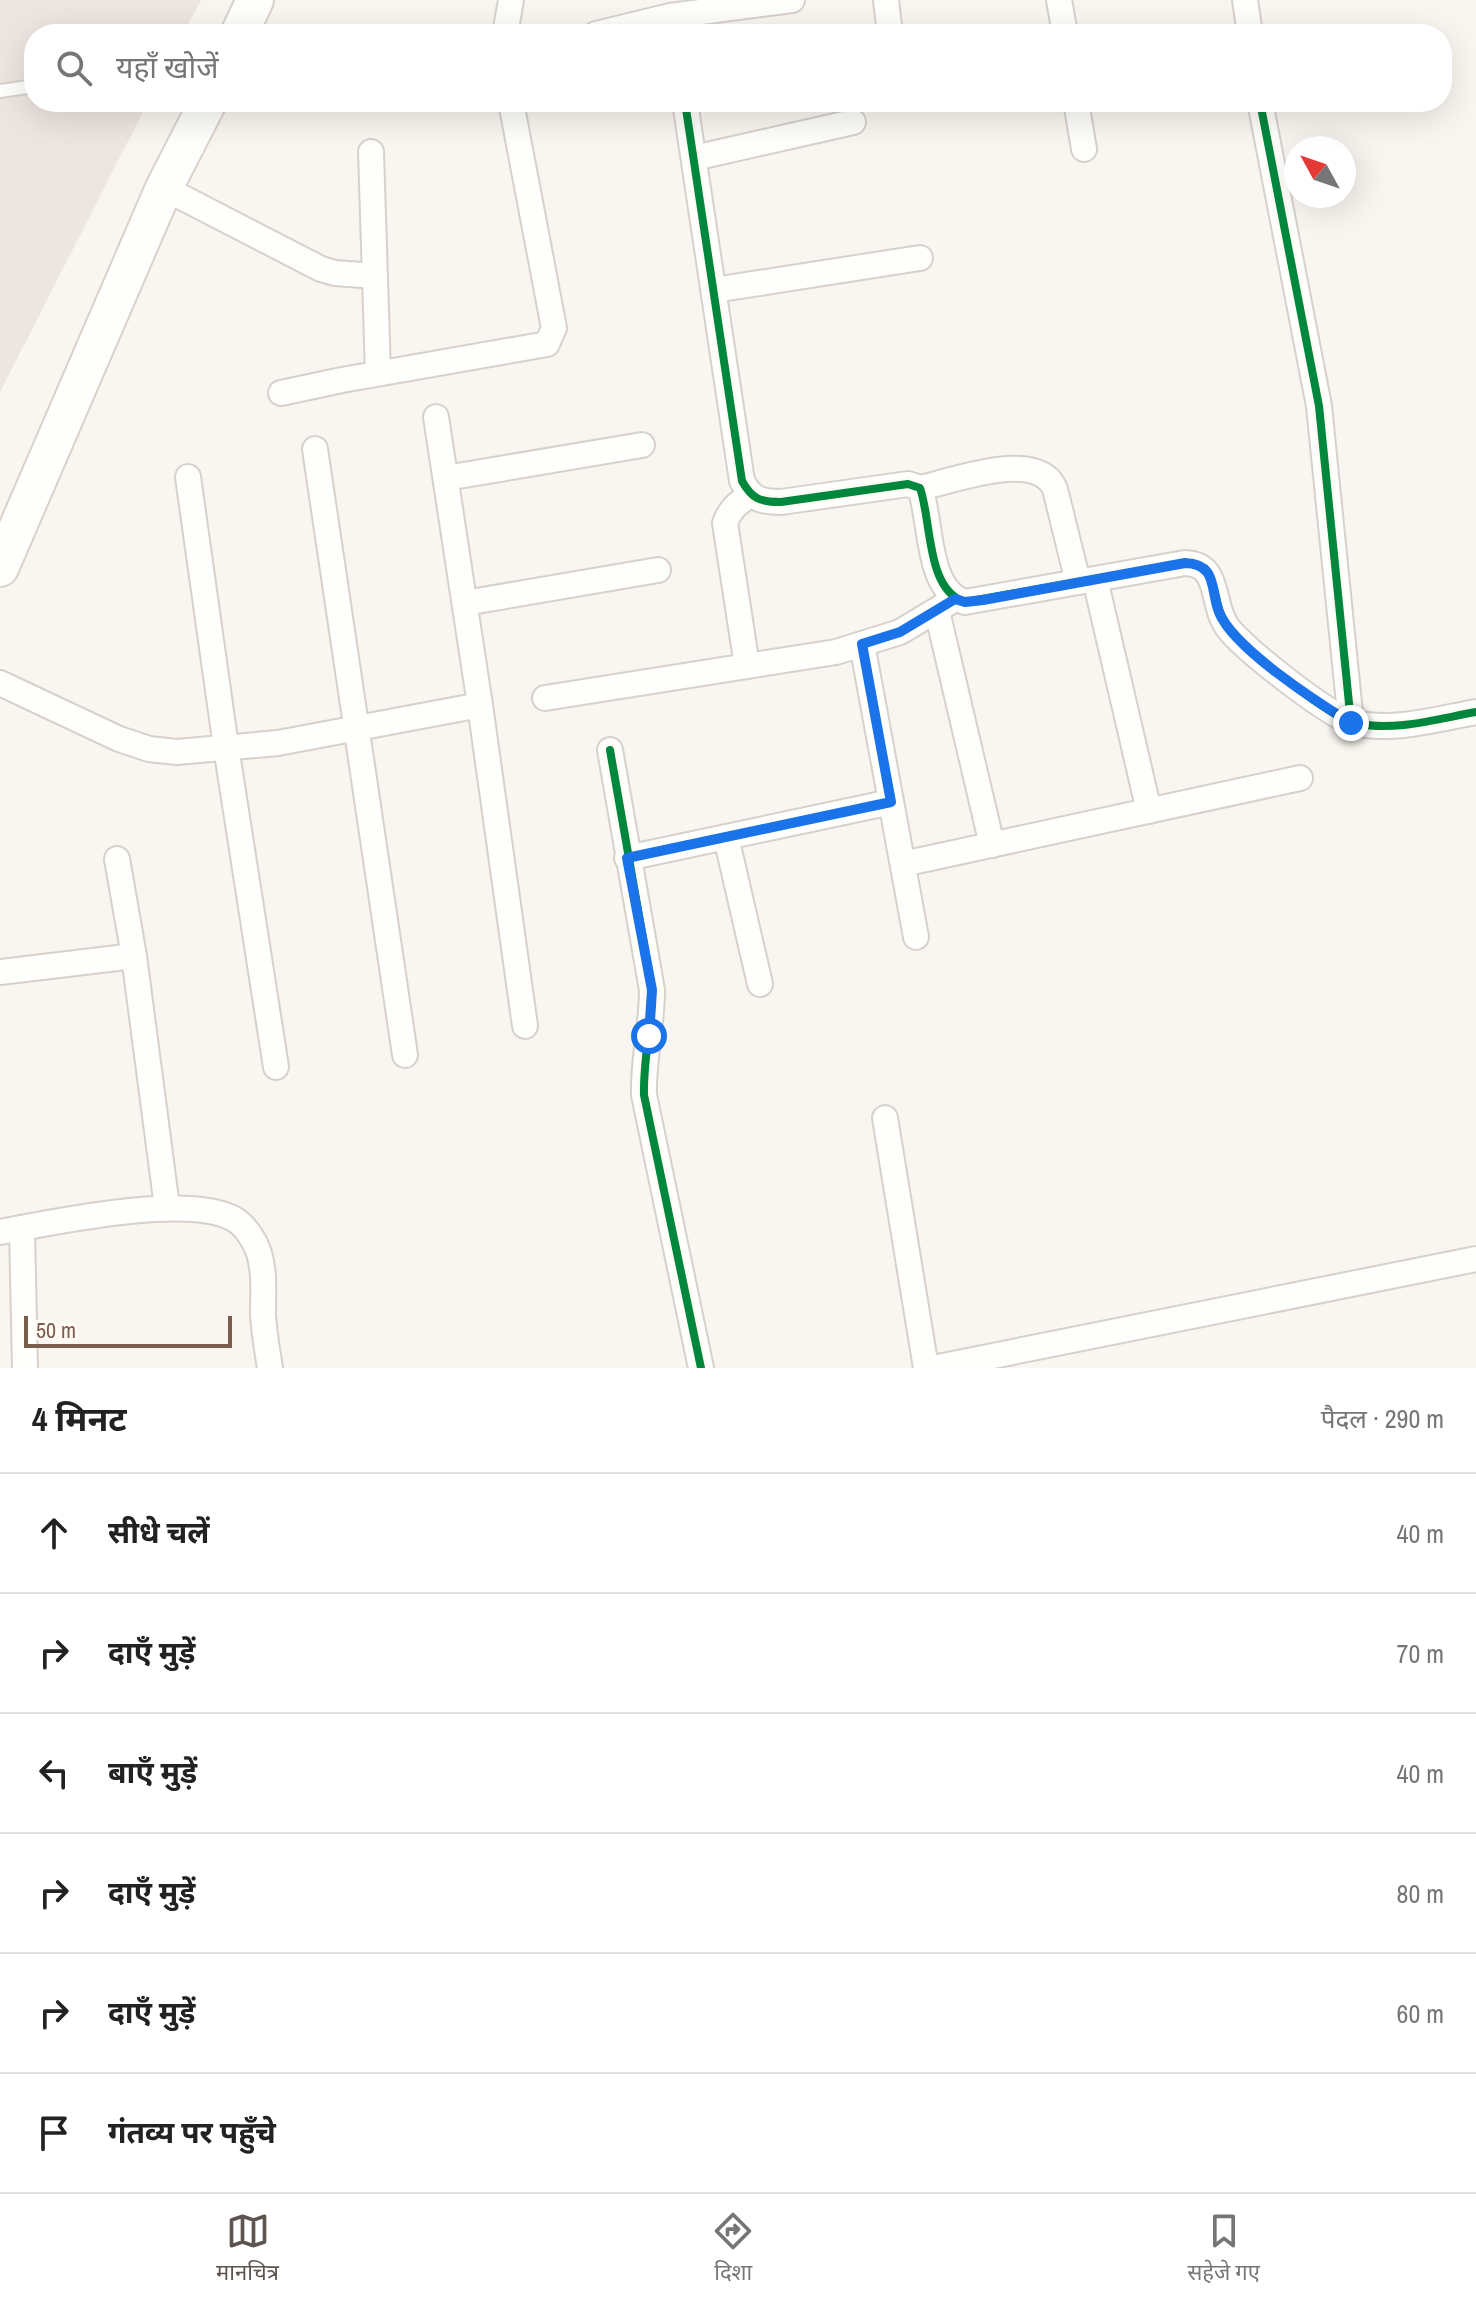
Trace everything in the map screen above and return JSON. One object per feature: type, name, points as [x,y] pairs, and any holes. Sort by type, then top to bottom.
[{"type":"main road","points":[[244,24],[255,0]]},
{"type":"main road","points":[[0,568],[164,188],[192,112]]},
{"type":"street","points":[[507,24],[511,0]]},
{"type":"street","points":[[641,24],[792,0]]},
{"type":"street","points":[[886,0],[889,24]]},
{"type":"street","points":[[1059,0],[1063,24]]},
{"type":"street","points":[[1245,0],[1249,24]]},
{"type":"street","points":[[281,393],[547,344],[554,328],[513,112]]},
{"type":"street","points":[[687,112],[742,481],[750,495],[762,502],[771,502],[908,484],[920,488],[1004,469],[1024,469],[1051,479],[1086,581],[1149,811]]},
{"type":"street","points":[[1078,112],[1084,149]]},
{"type":"street","points":[[1262,112],[1319,406],[1351,723]]},
{"type":"street","points":[[694,158],[853,122]]},
{"type":"street","points":[[371,152],[378,373]]},
{"type":"street","points":[[164,188],[321,269],[375,276]]},
{"type":"street","points":[[714,290],[920,258]]},
{"type":"street","points":[[436,417],[525,1026]]},
{"type":"street","points":[[446,478],[642,445]]},
{"type":"street","points":[[315,449],[405,1055]]},
{"type":"street","points":[[188,477],[276,1067]]},
{"type":"street","points":[[920,488],[938,577],[946,591],[946,605],[992,845]]},
{"type":"street","points":[[747,666],[725,523],[736,503],[750,495]]},
{"type":"street","points":[[545,698],[836,652],[900,632],[946,605],[1197,563],[1212,580],[1219,611],[1227,627],[1320,704],[1351,723],[1375,727],[1401,725],[1476,712]]},
{"type":"street","points":[[465,603],[658,570]]},
{"type":"street","points":[[862,644],[916,937]]},
{"type":"street","points":[[0,683],[119,739],[149,749],[177,752],[278,743],[480,705]]},
{"type":"street","points":[[610,750],[652,990],[643,1072],[644,1095],[701,1368]]},
{"type":"street","points":[[903,864],[1300,778]]},
{"type":"street","points":[[627,858],[891,802]]},
{"type":"street","points":[[726,837],[760,984]]},
{"type":"street","points":[[117,859],[134,956],[167,1207]]},
{"type":"street","points":[[0,972],[134,956]]},
{"type":"street","points":[[885,1118],[926,1368]]},
{"type":"street","points":[[25,1368],[11,1230],[167,1207],[220,1213],[237,1220],[251,1236],[263,1271],[263,1318],[270,1368]]},
{"type":"street","points":[[933,1368],[1476,1259]]},
{"type":"lane","points":[[0,91],[24,87]]},
{"type":"shaded area","points":[[0,0],[201,0],[188,24],[24,24],[24,112],[143,112],[0,392]]},
{"type":"cycle path","points":[[687,112],[742,481],[753,496],[781,502],[908,484],[920,488],[937,570],[952,595],[965,602],[1185,563],[1197,565],[1210,578],[1223,619],[1237,638],[1288,682],[1343,718],[1355,723],[1385,726],[1416,724],[1476,712]]},
{"type":"cycle path","points":[[1262,112],[1319,406],[1351,723]]},
{"type":"cycle path","points":[[610,750],[652,990],[644,1095],[701,1368]]},
{"type":"route","points":[[649,1036],[652,990],[627,858],[891,802],[862,644],[900,632],[955,599],[965,602],[983,600],[1197,563],[1212,580],[1219,611],[1227,627],[1248,648],[1320,704],[1351,723]]}]
